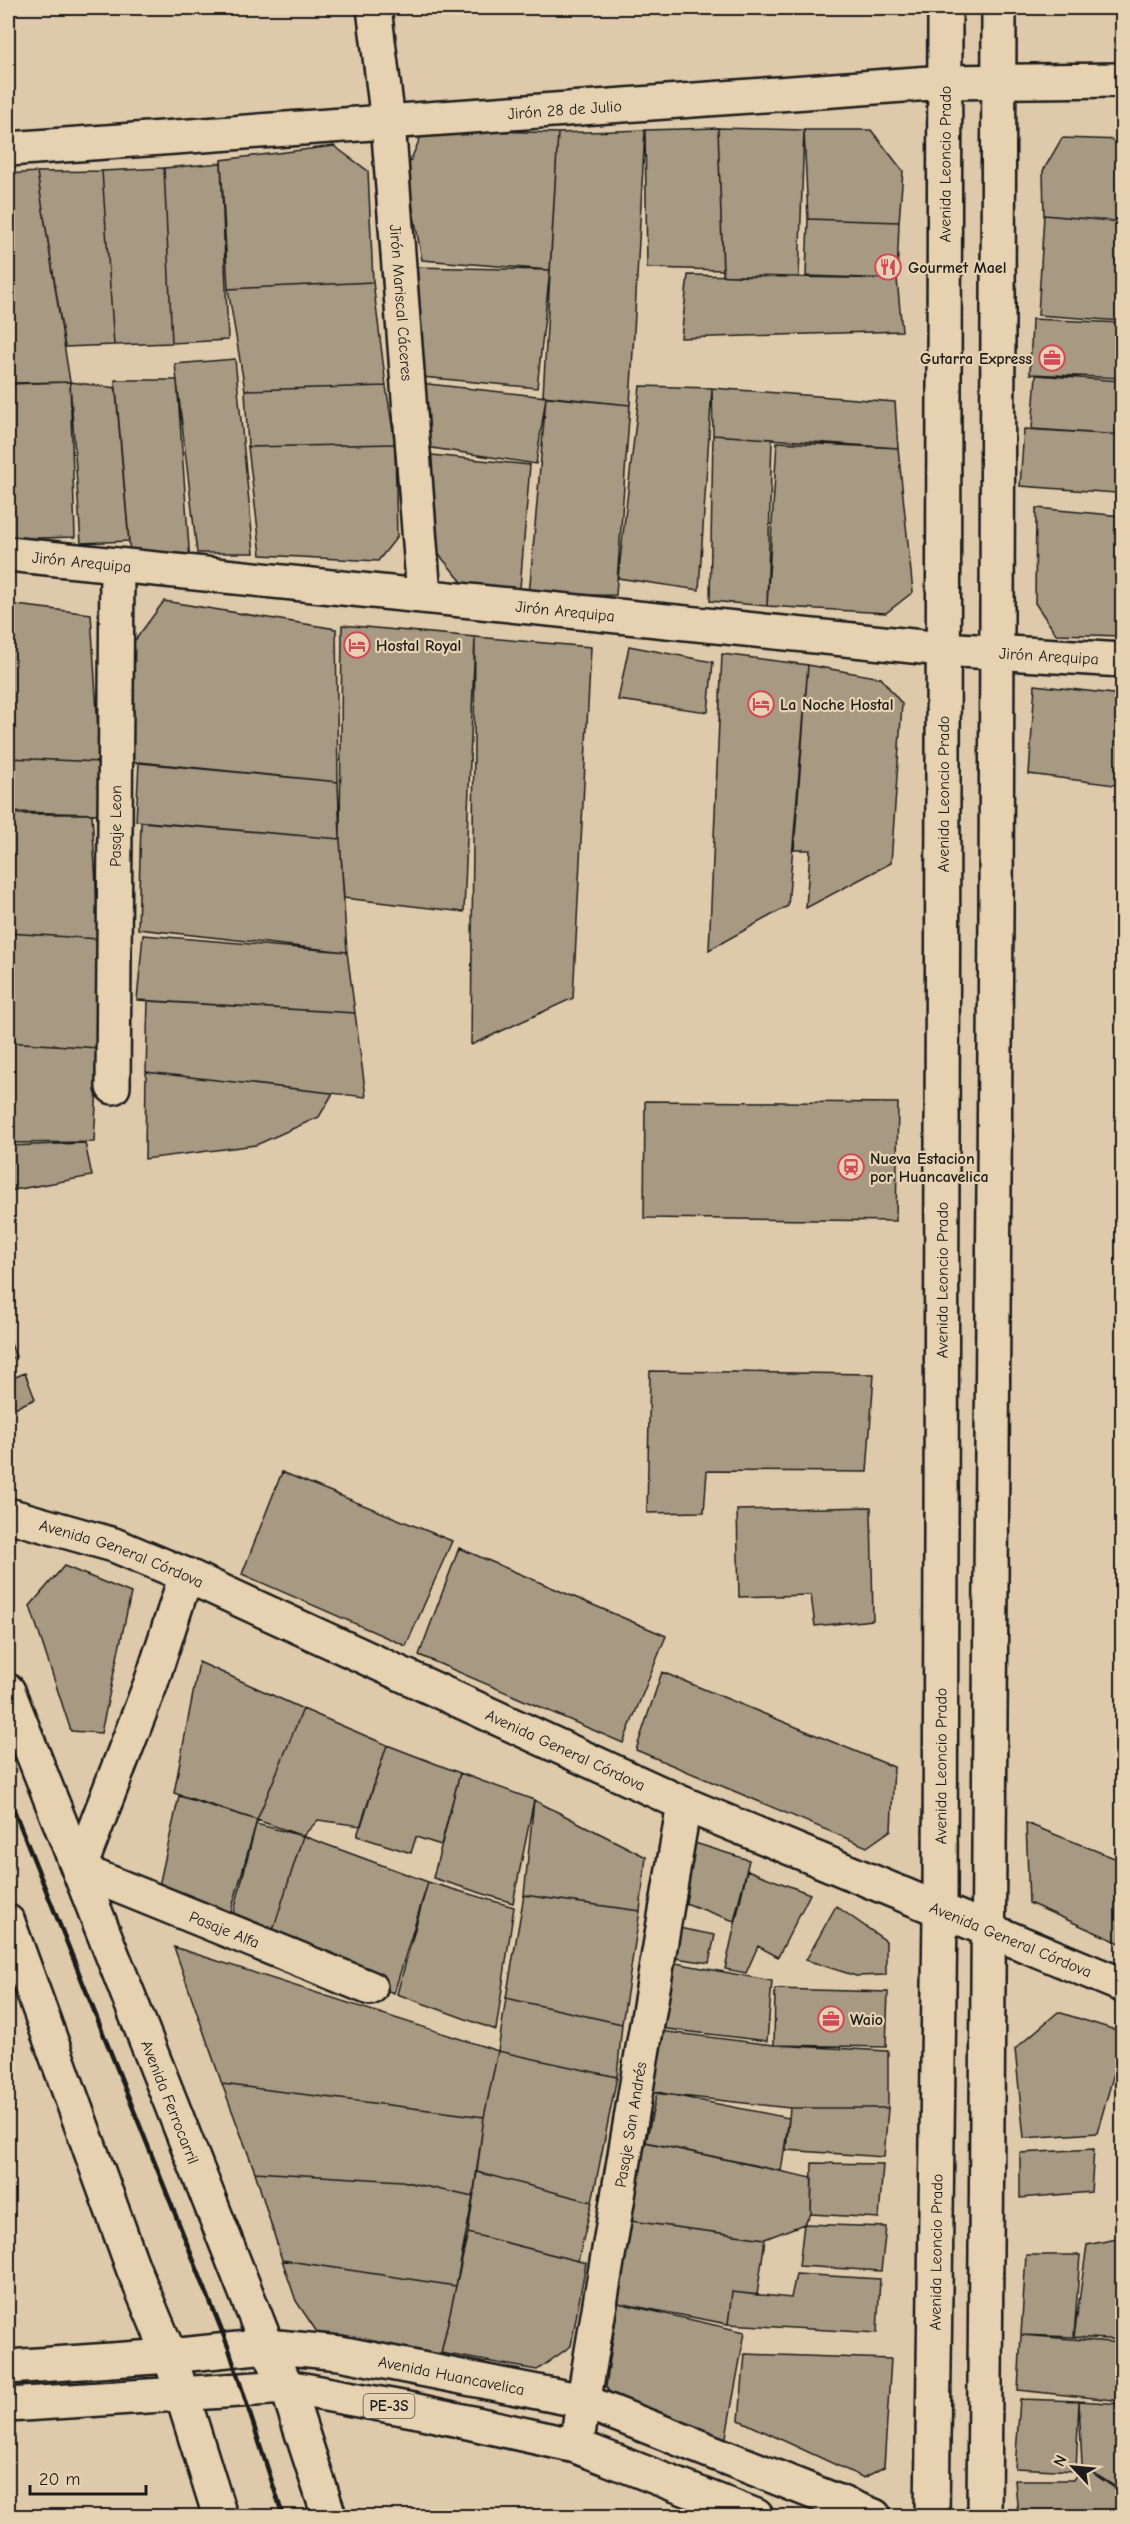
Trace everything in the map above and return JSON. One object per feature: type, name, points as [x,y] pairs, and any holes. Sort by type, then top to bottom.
[{"type":"main road","name":"Jirón Mariscal Cáceres","points":[[374,8],[388,122],[424,596]]},
{"type":"main road","name":"Avenida Leoncio Prado","points":[[932,2517],[940,1911],[945,8]]},
{"type":"main road","points":[[984,2517],[997,653],[999,8]]},
{"type":"main road","name":"Jirón 28 de Julio","points":[[8,149],[945,82],[1122,81]]},
{"type":"main road","name":"Jirón Arequipa","points":[[8,554],[942,649],[1122,660]]},
{"type":"main road","name":"Pasaje Leon","points":[[113,1087],[117,565]]},
{"type":"main road","points":[[942,952],[995,951]]},
{"type":"main road","points":[[941,1306],[993,1306]]},
{"type":"main road","name":"Avenida General Córdova","points":[[8,1515],[114,1545],[186,1575],[684,1804],[940,1911],[988,1928],[1122,1986]]},
{"type":"main road","points":[[78,1870],[151,1683],[186,1575]]},
{"type":"main road","name":"Avenida Ferrocarril","points":[[8,1691],[267,2346],[287,2387],[329,2517]]},
{"type":"main road","name":"Pasaje San Andrés","points":[[576,2446],[684,1804]]},
{"type":"main road","name":"Pasaje Alfa","points":[[78,1870],[370,1988]]},
{"type":"main road","points":[[8,1922],[133,2268],[170,2356],[180,2396],[220,2517]]},
{"type":"main road","name":"Avenida Huancavelica","points":[[8,2367],[170,2356],[267,2346],[340,2353],[583,2401],[874,2517]]},
{"type":"main road","name":"PE-3S","points":[[8,2405],[180,2396],[287,2387],[413,2410],[576,2446],[756,2517]]},
{"type":"building","points":[[718,128],[804,130],[799,277],[723,276]]},
{"type":"building","points":[[718,128],[723,270],[647,268],[645,130]]},
{"type":"building","points":[[424,129],[558,133],[550,270],[422,260],[406,171]]},
{"type":"building","points":[[645,130],[630,405],[543,396],[558,133]]},
{"type":"building","points":[[804,130],[871,130],[903,171],[899,222],[808,219]]},
{"type":"building","points":[[1062,138],[1122,140],[1122,222],[1044,215],[1043,171]]},
{"type":"building","points":[[334,146],[368,171],[373,282],[228,289],[221,160]]},
{"type":"building","points":[[221,163],[228,340],[172,343],[164,168]]},
{"type":"building","points":[[164,168],[172,343],[114,345],[102,171]]},
{"type":"building","points":[[102,171],[114,345],[65,347],[37,172]]},
{"type":"building","points":[[37,172],[70,382],[8,383],[8,174]]},
{"type":"building","points":[[1044,215],[1122,222],[1122,321],[1038,315]]},
{"type":"building","points":[[808,219],[899,222],[897,279],[806,276]]},
{"type":"building","points":[[414,267],[550,270],[537,388],[422,377]]},
{"type":"building","points":[[688,275],[897,279],[902,331],[681,338]]},
{"type":"building","points":[[373,282],[386,386],[245,390],[228,289]]},
{"type":"building","points":[[1032,319],[1122,323],[1122,378],[1030,374]]},
{"type":"building","points":[[235,359],[254,553],[197,553],[175,364]]},
{"type":"building","points":[[1036,375],[1122,381],[1122,435],[1032,429]]},
{"type":"building","points":[[115,380],[177,380],[190,562],[130,555]]},
{"type":"building","points":[[70,382],[116,388],[129,541],[81,543]]},
{"type":"building","points":[[70,382],[75,537],[8,539],[8,384]]},
{"type":"building","points":[[419,383],[546,397],[536,464],[426,447]]},
{"type":"building","points":[[386,386],[395,444],[248,447],[245,390]]},
{"type":"building","points":[[640,386],[712,388],[699,590],[618,578]]},
{"type":"building","points":[[712,388],[895,402],[898,448],[713,435]]},
{"type":"building","points":[[546,397],[630,405],[616,595],[529,596]]},
{"type":"building","points":[[1024,429],[1120,435],[1116,493],[1020,486]]},
{"type":"building","points":[[713,435],[772,439],[767,606],[710,601]]},
{"type":"building","points":[[777,442],[898,448],[913,592],[886,613],[767,606]]},
{"type":"building","points":[[395,444],[397,537],[378,561],[261,555],[248,447]]},
{"type":"building","points":[[422,454],[530,465],[520,588],[468,589],[430,544]]},
{"type":"building","points":[[1036,508],[1122,516],[1122,636],[1056,634],[1035,603]]},
{"type":"building","points":[[164,601],[336,629],[338,782],[130,762],[130,647]]},
{"type":"building","points":[[8,604],[91,614],[100,762],[8,758]]},
{"type":"building","points":[[342,625],[475,637],[464,912],[344,898],[340,839]]},
{"type":"building","points":[[475,637],[591,647],[573,998],[471,1045]]},
{"type":"building","points":[[629,646],[713,662],[708,712],[618,700]]},
{"type":"building","points":[[722,654],[808,665],[788,906],[709,950]]},
{"type":"building","points":[[808,665],[881,678],[902,704],[891,863],[806,908],[810,850],[794,850]]},
{"type":"building","points":[[1035,685],[1122,695],[1122,786],[1029,774]]},
{"type":"building","points":[[8,758],[100,762],[101,814],[8,812]]},
{"type":"building","points":[[139,762],[338,782],[340,839],[136,821]]},
{"type":"building","points":[[8,814],[92,814],[99,939],[8,933]]},
{"type":"building","points":[[141,822],[340,839],[347,952],[138,929]]},
{"type":"building","points":[[8,933],[99,939],[99,1048],[8,1042]]},
{"type":"building","points":[[143,935],[347,952],[355,1013],[137,1000]]},
{"type":"building","points":[[148,1001],[355,1013],[366,1097],[146,1072]]},
{"type":"building","points":[[8,1042],[99,1048],[94,1142],[8,1143]]},
{"type":"building","points":[[146,1072],[333,1093],[319,1117],[256,1145],[145,1159]]},
{"type":"building","points":[[645,1101],[898,1103],[896,1221],[644,1218]]},
{"type":"building","points":[[85,1143],[92,1176],[8,1191],[8,1146]]},
{"type":"building","points":[[8,1336],[16,1357],[8,1360]]},
{"type":"building","points":[[650,1371],[874,1374],[867,1472],[707,1471],[704,1512],[647,1513]]},
{"type":"building","points":[[25,1373],[35,1399],[8,1411],[8,1380]]},
{"type":"building","points":[[282,1472],[452,1541],[406,1646],[242,1574]]},
{"type":"building","points":[[871,1507],[873,1620],[815,1626],[811,1595],[739,1597],[737,1510]]},
{"type":"building","points":[[459,1548],[666,1636],[623,1743],[419,1655]]},
{"type":"building","points":[[64,1566],[131,1593],[101,1733],[71,1731],[30,1606]]},
{"type":"building","points":[[199,1662],[303,1709],[257,1820],[174,1793]]},
{"type":"building","points":[[662,1672],[894,1767],[891,1830],[867,1847],[636,1750]]},
{"type":"building","points":[[303,1709],[387,1745],[361,1826],[318,1820],[303,1836],[257,1820]]},
{"type":"building","points":[[387,1745],[460,1773],[441,1845],[416,1837],[411,1853],[357,1836]]},
{"type":"building","points":[[460,1773],[534,1800],[513,1903],[433,1878]]},
{"type":"building","points":[[179,1796],[257,1820],[226,1929],[158,1890]]},
{"type":"building","points":[[534,1800],[646,1857],[640,1911],[524,1895]]},
{"type":"building","points":[[1026,1823],[1122,1861],[1122,1944],[1029,1903]]},
{"type":"building","points":[[256,1824],[303,1836],[268,1946],[229,1931]]},
{"type":"building","points":[[303,1836],[428,1882],[394,1993],[268,1946]]},
{"type":"building","points":[[679,1838],[749,1860],[734,1921],[669,1897]]},
{"type":"building","points":[[747,1870],[810,1894],[778,1957],[758,1946],[746,1973],[725,1969]]},
{"type":"building","points":[[428,1882],[514,1907],[496,2030],[397,1994]]},
{"type":"building","points":[[524,1895],[640,1911],[622,2024],[506,1998]]},
{"type":"building","points":[[836,1906],[886,1941],[886,1975],[856,1976],[806,1960]]},
{"type":"building","points":[[668,1926],[715,1935],[709,1963],[662,1956]]},
{"type":"building","points":[[174,1947],[498,2051],[484,2117],[222,2084]]},
{"type":"building","points":[[670,1962],[772,1981],[767,2041],[659,2028]]},
{"type":"building","name":"Waio","points":[[775,1989],[888,1992],[886,2047],[774,2045]]},
{"type":"building","points":[[506,1998],[622,2024],[617,2077],[498,2051]]},
{"type":"building","points":[[1058,2012],[1122,2032],[1122,2045],[1097,2133],[1024,2138],[1015,2049]]},
{"type":"building","points":[[659,2031],[774,2045],[888,2051],[888,2108],[790,2108],[645,2092]]},
{"type":"building","points":[[1122,2049],[1122,2089],[1115,2086]]},
{"type":"building","points":[[498,2051],[617,2077],[592,2202],[477,2172],[484,2117]]},
{"type":"building","points":[[222,2084],[484,2117],[473,2197],[402,2181],[255,2172]]},
{"type":"building","points":[[657,2092],[789,2118],[781,2171],[646,2142]]},
{"type":"building","points":[[790,2108],[888,2108],[884,2157],[786,2150]]},
{"type":"building","points":[[640,2141],[812,2178],[811,2214],[804,2224],[765,2239],[631,2221]]},
{"type":"building","points":[[1094,2149],[1091,2192],[1020,2198],[1020,2153]]},
{"type":"building","points":[[812,2163],[883,2164],[879,2218],[811,2214]]},
{"type":"building","points":[[255,2172],[402,2181],[473,2197],[456,2286],[282,2260]]},
{"type":"building","points":[[477,2172],[592,2202],[578,2261],[468,2233]]},
{"type":"building","points":[[631,2221],[765,2239],[757,2295],[732,2292],[728,2324],[618,2303]]},
{"type":"building","points":[[804,2224],[886,2227],[881,2271],[799,2266]]},
{"type":"building","points":[[468,2233],[586,2263],[571,2346],[537,2370],[441,2353]]},
{"type":"building","points":[[1122,2238],[1122,2340],[1074,2337],[1087,2245]]},
{"type":"building","points":[[1026,2255],[1080,2255],[1074,2337],[1021,2335]]},
{"type":"building","points":[[282,2260],[456,2286],[440,2358],[317,2332],[296,2301]]},
{"type":"building","points":[[796,2274],[880,2279],[877,2333],[728,2324],[732,2292],[791,2298]]},
{"type":"building","points":[[618,2303],[745,2332],[725,2442],[621,2409],[606,2387]]},
{"type":"building","points":[[1021,2335],[1122,2343],[1122,2401],[1018,2390]]},
{"type":"building","points":[[745,2354],[891,2359],[884,2467],[864,2478],[739,2420]]},
{"type":"building","points":[[1020,2399],[1079,2401],[1076,2471],[1015,2468]]},
{"type":"building","points":[[1079,2401],[1122,2404],[1122,2491],[1082,2466]]},
{"type":"building","points":[[1082,2466],[1122,2493],[1122,2516],[1018,2516],[1015,2480],[1073,2480]]},
{"type":"railway","points":[[8,1795],[229,2349],[283,2516]]},
{"type":"place","name":"Gourmet Mael","points":[[888,267]]},
{"type":"place","name":"Gutarra Express","points":[[1052,358]]},
{"type":"place","name":"Hostal Royal","points":[[357,645]]},
{"type":"place","name":"La Noche Hostal","points":[[761,704]]},
{"type":"place","name":"Nueva Estacion por Huancavelica","points":[[851,1167]]},
{"type":"place","name":"Waio","points":[[831,2019]]}]
